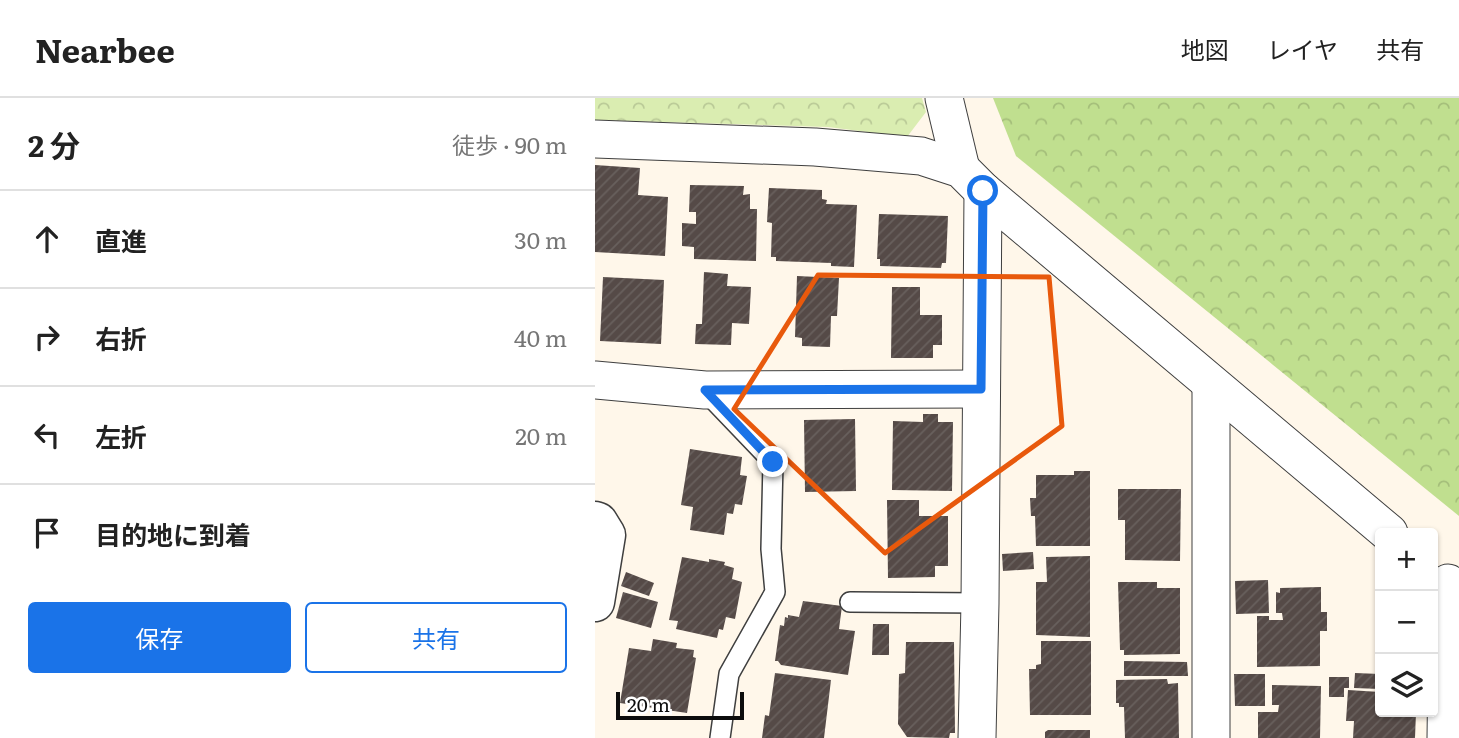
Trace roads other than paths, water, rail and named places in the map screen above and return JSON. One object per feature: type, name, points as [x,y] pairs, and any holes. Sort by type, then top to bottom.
[{"type":"street","points":[[944,98],[972,180],[981,389],[977,738]]},
{"type":"street","points":[[595,139],[815,148],[921,156],[972,180],[1383,528]]},
{"type":"street","points":[[595,380],[705,390],[981,389]]},
{"type":"street","points":[[1211,384],[1211,738]]},
{"type":"street","points":[[595,521],[599,522],[606,536],[595,602]]},
{"type":"street","points":[[1446,579],[1446,738]]},
{"type":"lane","points":[[705,390],[773,462],[771,549],[775,592],[729,674],[720,738]]},
{"type":"lane","points":[[850,602],[980,603]]}]
